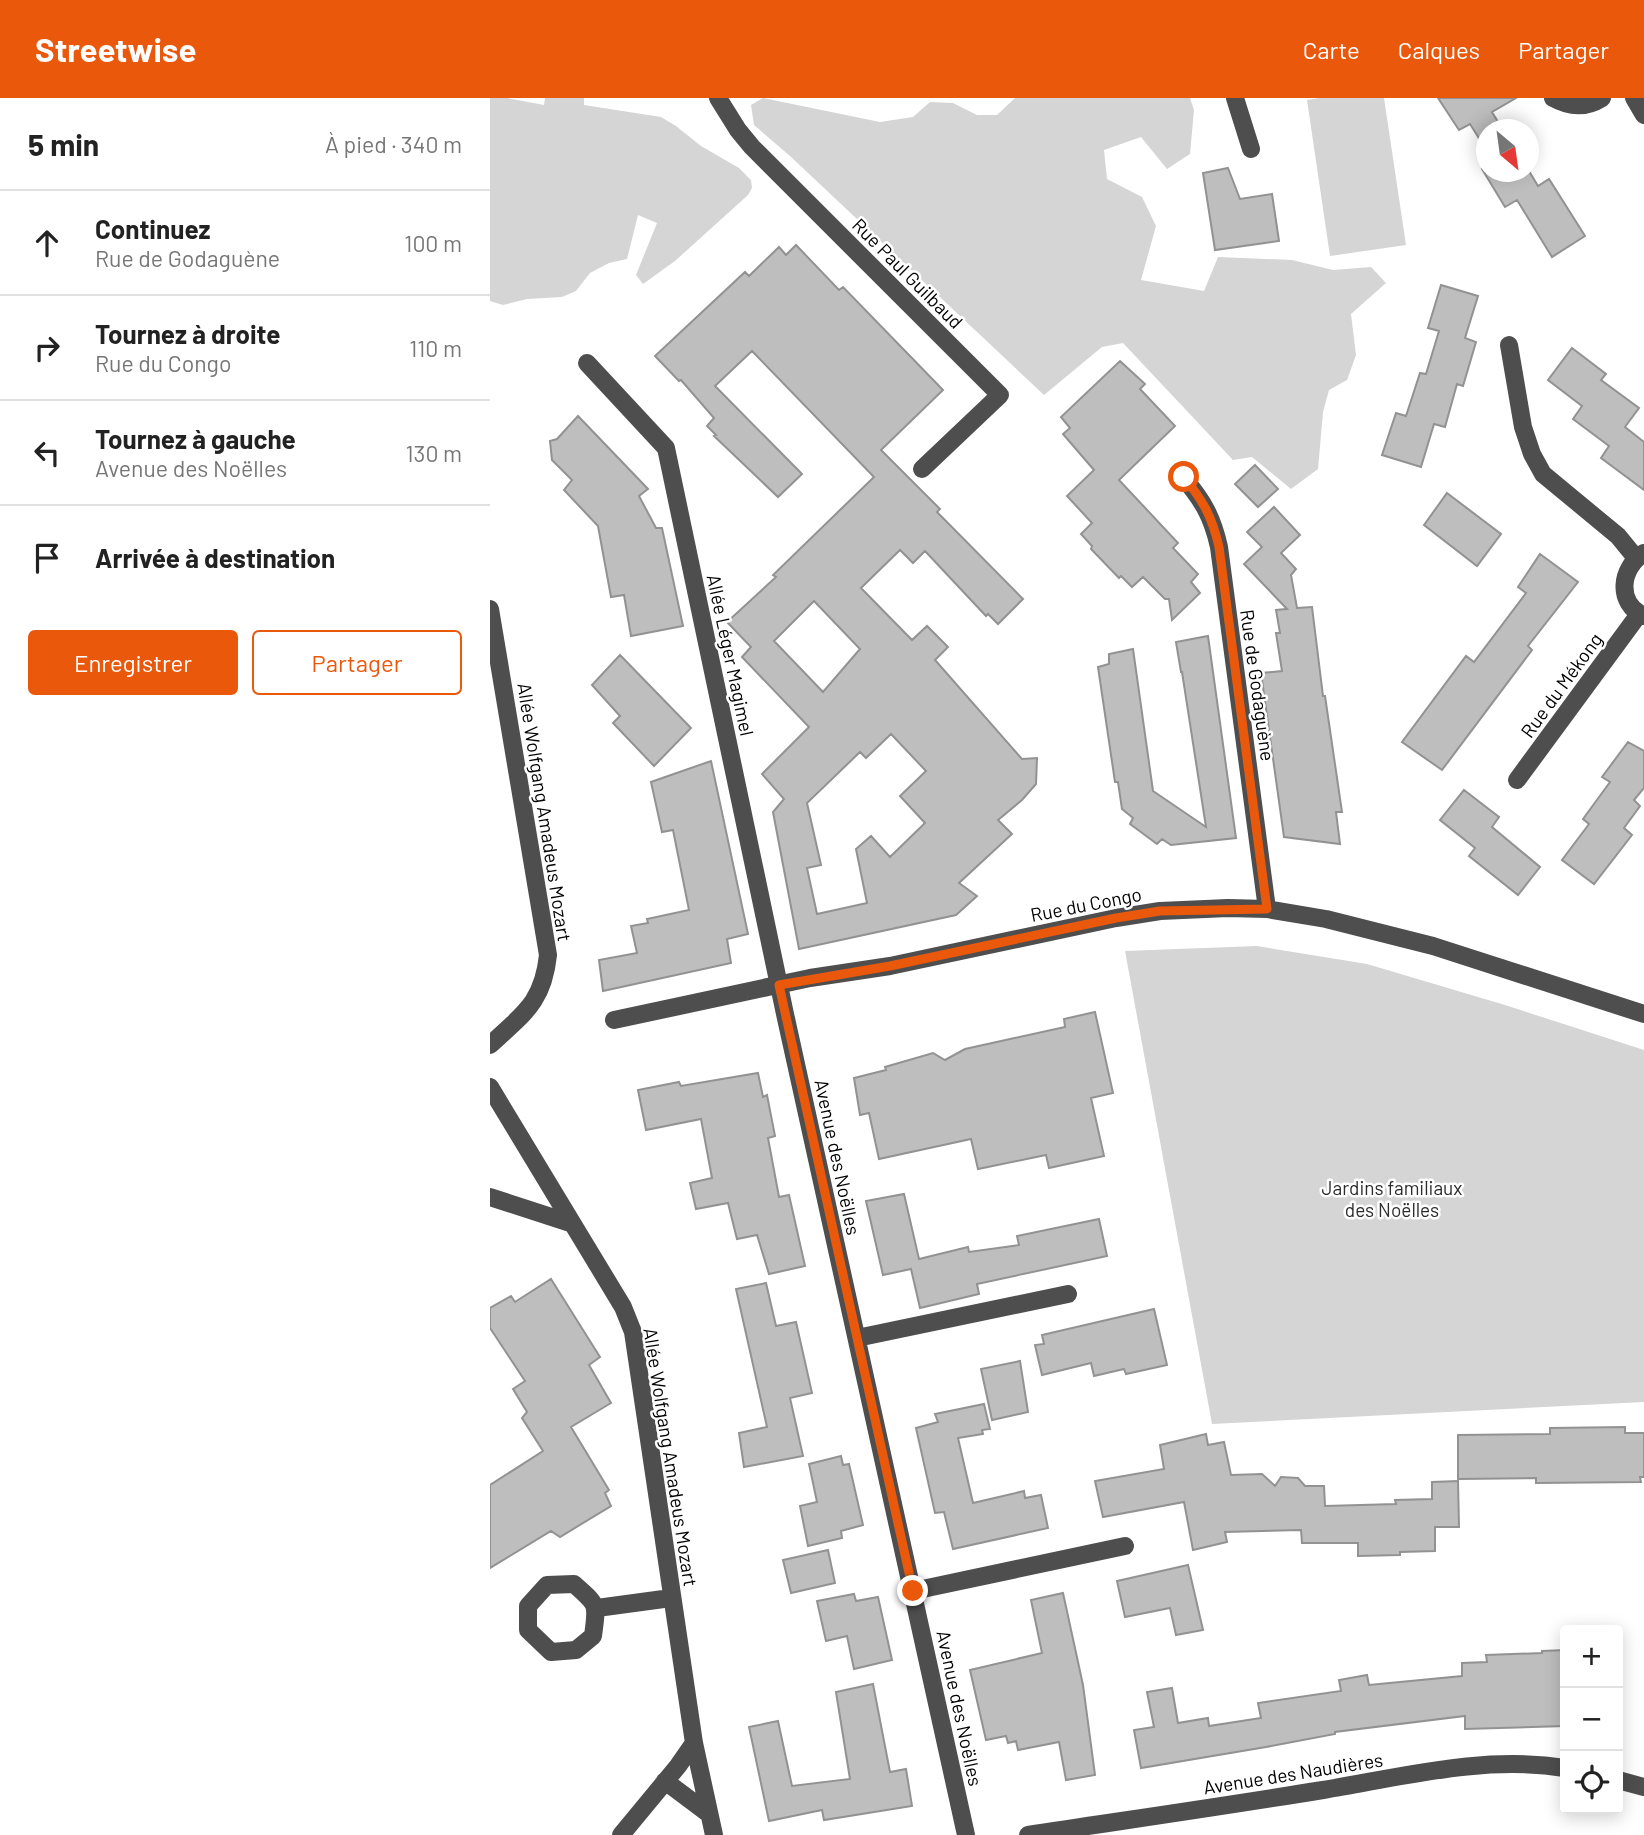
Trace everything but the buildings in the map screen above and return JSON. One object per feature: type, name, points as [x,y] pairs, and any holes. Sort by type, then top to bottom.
[{"type":"street","name":"Rue Paul Guilbaud","points":[[718,98],[752,147],[1000,395],[922,470]]},
{"type":"street","points":[[1235,98],[1251,149]]},
{"type":"street","points":[[1553,98],[1563,104],[1575,106],[1595,103],[1601,98]]},
{"type":"street","points":[[1634,98],[1644,115]]},
{"type":"street","points":[[1509,345],[1523,427],[1532,454],[1543,474],[1640,555],[1629,566],[1623,586],[1626,597],[1641,615]]},
{"type":"street","name":"Allée Léger Magimel","points":[[587,363],[666,448],[779,985]]},
{"type":"street","name":"Rue de Godaguène","points":[[1184,477],[1203,501],[1214,524],[1219,547],[1267,909]]},
{"type":"street","name":"Allée Wolfgang Amadeus Mozart","points":[[490,609],[493,642],[548,955],[546,975],[534,1003],[490,1045]]},
{"type":"street","name":"Rue du Mékong","points":[[1517,780],[1641,615]]},
{"type":"street","name":"Rue du Congo","points":[[614,1020],[1116,918],[1160,911],[1267,909],[1326,919],[1433,946],[1644,1014]]},
{"type":"street","name":"Avenue des Noëlles","points":[[779,985],[966,1835]]},
{"type":"street","name":"Allée Wolfgang Amadeus Mozart","points":[[490,1087],[623,1307],[633,1332],[694,1743],[714,1835]]},
{"type":"street","points":[[490,1197],[573,1224]]},
{"type":"street","points":[[857,1338],[1068,1294]]},
{"type":"street","points":[[913,1591],[1125,1546]]},
{"type":"street","points":[[575,1584],[593,1600],[597,1608],[593,1636],[576,1650],[551,1652],[528,1630],[528,1606],[547,1585],[575,1584]]},
{"type":"street","points":[[597,1608],[671,1598]]},
{"type":"street","points":[[621,1835],[694,1743]]},
{"type":"street","name":"Avenue des Naudières","points":[[1028,1835],[1470,1766],[1511,1764],[1560,1768]]},
{"type":"street","points":[[665,1781],[709,1814]]},
{"type":"street","points":[[1623,1781],[1644,1787]]},
{"type":"green space","points":[[490,98],[507,98],[544,105],[545,98],[584,98],[584,105],[661,117],[701,146],[739,168],[751,180],[752,188],[748,195],[675,261],[643,284],[636,275],[657,223],[638,215],[627,259],[609,263],[590,273],[576,291],[562,297],[527,299],[503,305],[490,301]]},
{"type":"green space","points":[[763,98],[880,122],[913,117],[930,102],[953,103],[977,115],[997,115],[1015,98],[1190,98],[1194,110],[1190,154],[1167,169],[1141,137],[1104,150],[1107,179],[1142,197],[1156,226],[1141,280],[1204,291],[1218,257],[1292,260],[1333,270],[1371,267],[1386,283],[1351,314],[1356,355],[1347,380],[1329,390],[1323,412],[1318,469],[1291,489],[1252,457],[1233,460],[1123,343],[1102,347],[1044,395],[754,125],[751,105]]},
{"type":"green space","points":[[1384,98],[1406,245],[1330,256],[1307,100]]},
{"type":"green space","name":"Jardins familiaux des Noëlles","points":[[1257,946],[1367,964],[1644,1050],[1644,1402],[1212,1424],[1125,951]]},
{"type":"route","points":[[913,1591],[779,985],[890,966],[1160,911],[1267,909],[1219,547],[1214,524],[1203,501],[1184,477]]}]
